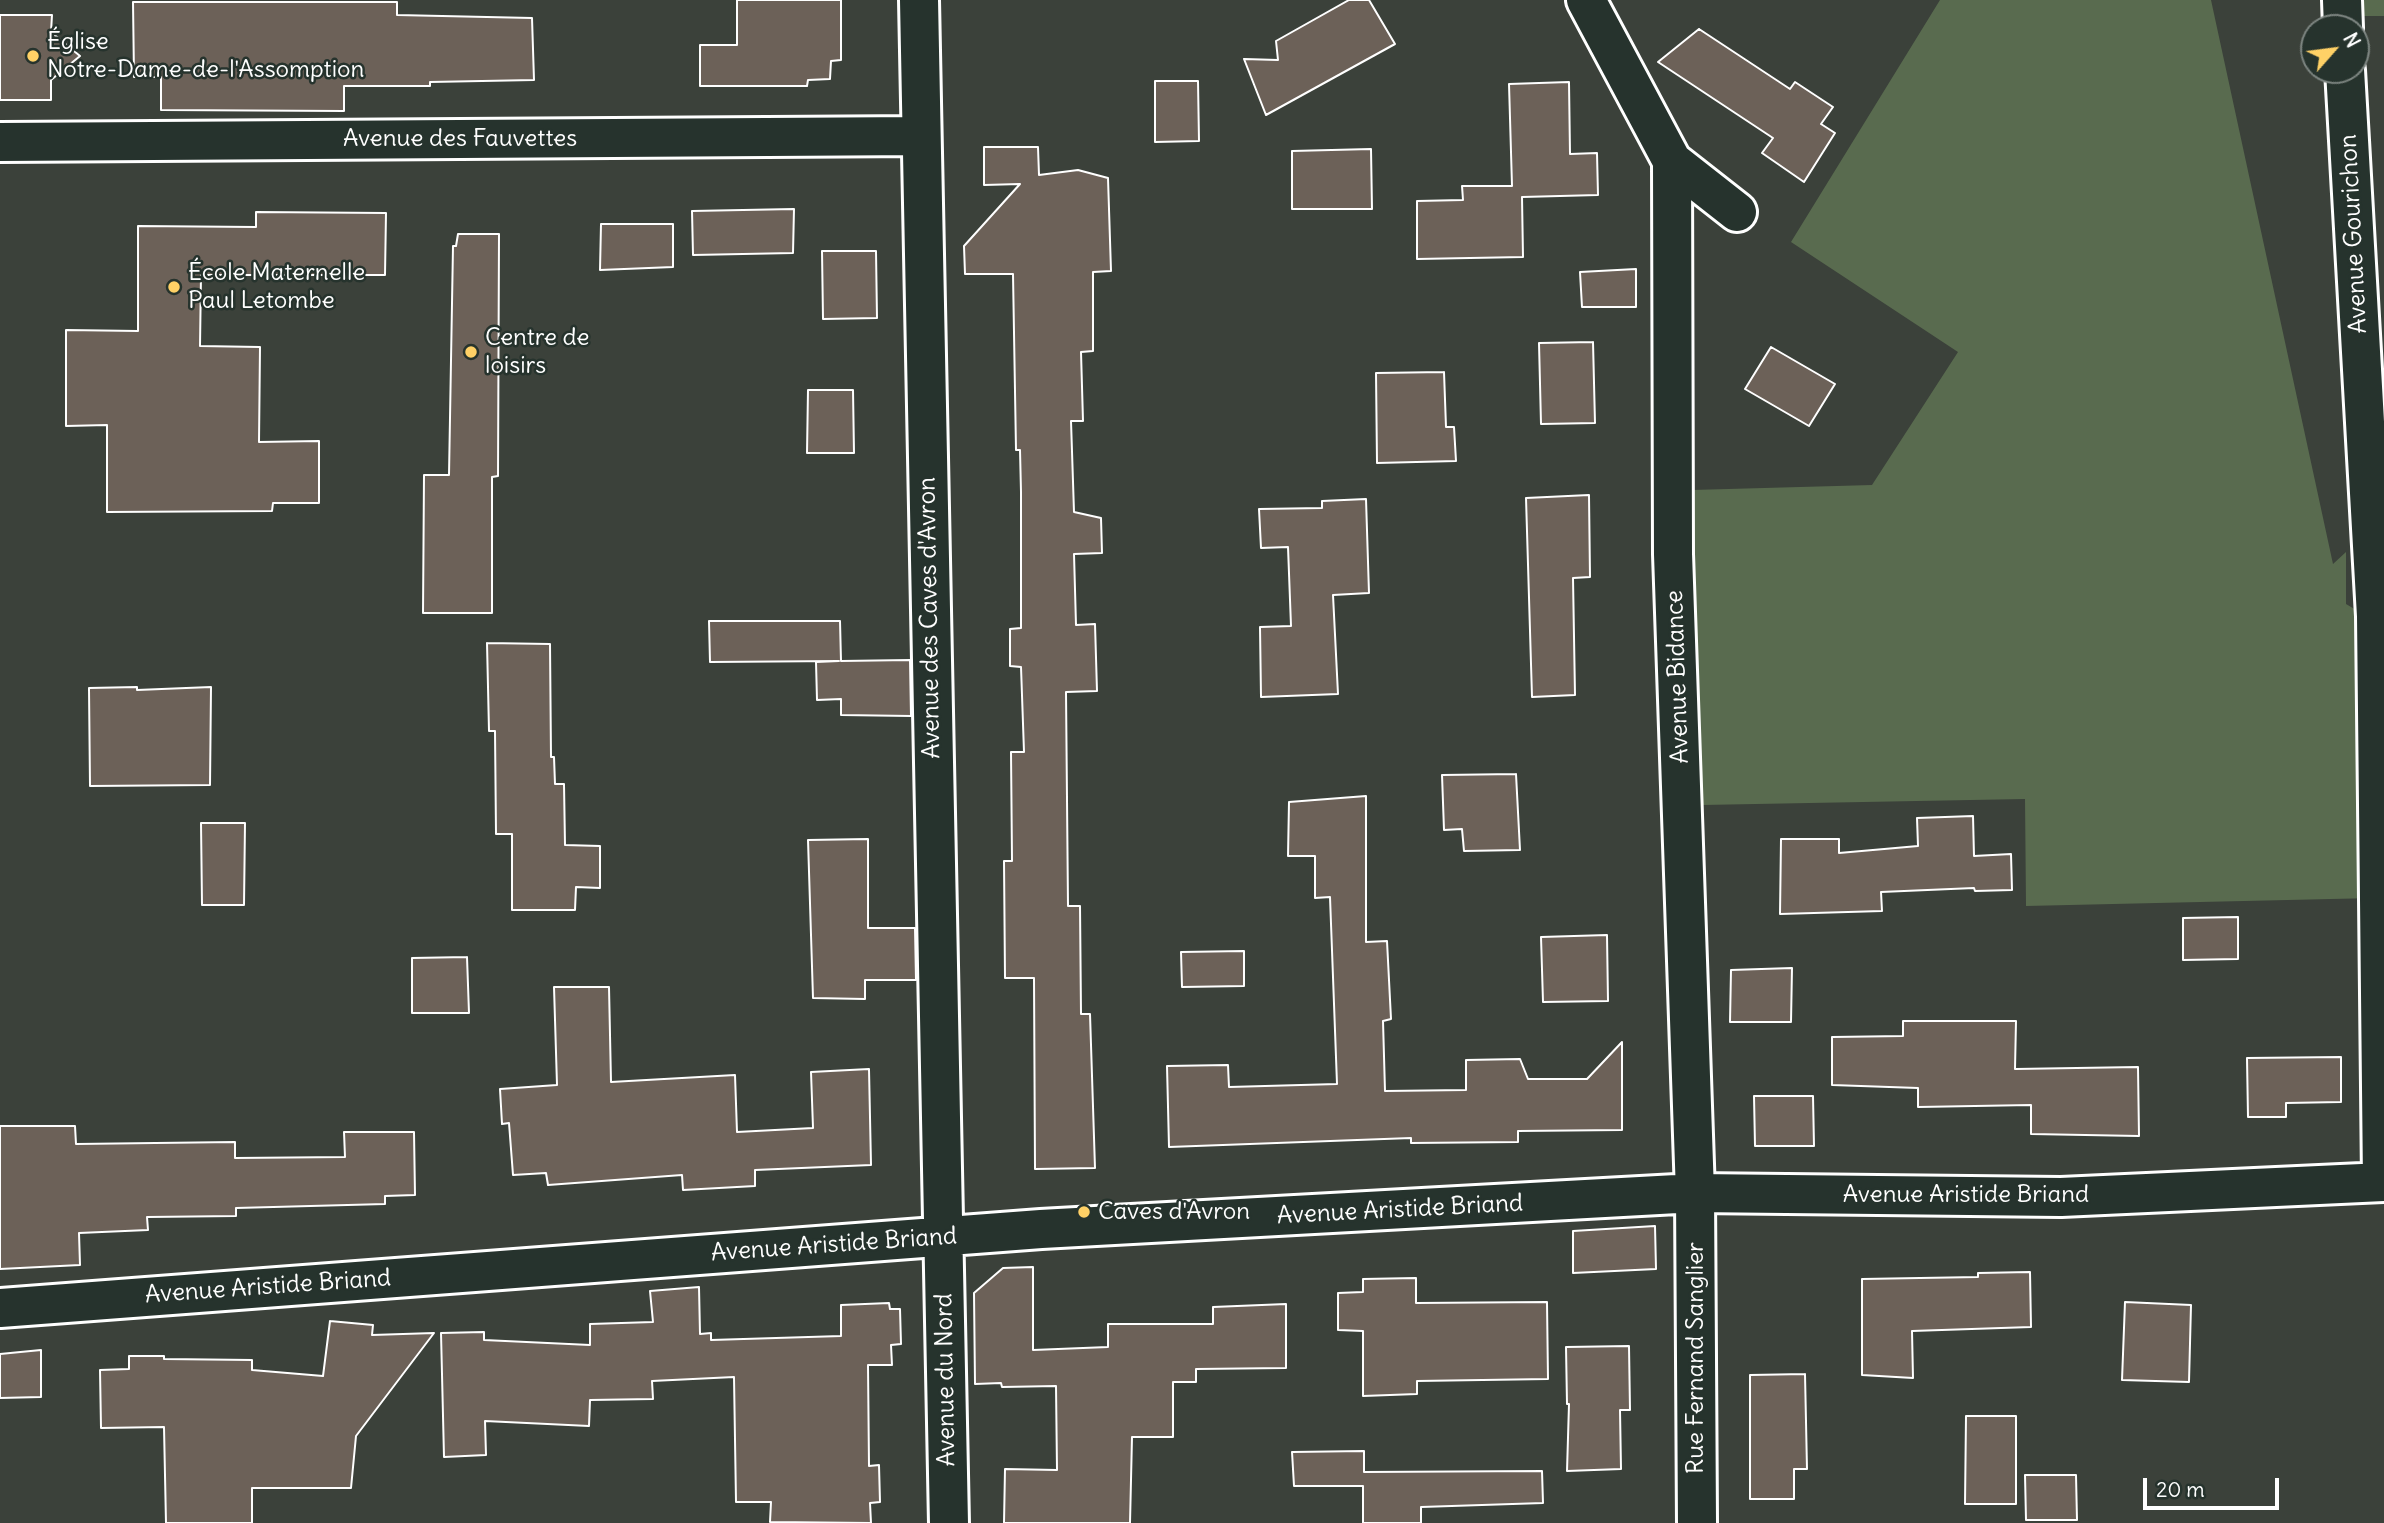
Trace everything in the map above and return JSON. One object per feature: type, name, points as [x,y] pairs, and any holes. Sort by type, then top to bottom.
[{"type":"street","name":"Avenue des Caves d'Avron","points":[[919,0],[943,1236]]},
{"type":"street","points":[[1586,0],[1672,161],[1737,212]]},
{"type":"street","name":"Avenue Gourichon","points":[[2346,84],[2376,616],[2383,1181]]},
{"type":"street","name":"Avenue des Fauvettes","points":[[0,142],[920,136]]},
{"type":"street","name":"Avenue Bidance","points":[[1672,161],[1673,554],[1695,1193]]},
{"type":"street","name":"Avenue Aristide Briand","points":[[0,1308],[943,1236],[1695,1193],[2061,1197],[2383,1181]]},
{"type":"street","name":"Rue Fernand Sanglier","points":[[1695,1193],[1697,1523]]},
{"type":"street","name":"Avenue du Nord","points":[[943,1236],[948,1523]]},
{"type":"green space","points":[[1940,0],[2211,0],[2333,564],[2346,552],[2346,604],[2368,617],[2375,898],[2026,906],[2025,799],[1702,805],[1692,490],[1872,485],[1958,352],[1791,242]]},
{"type":"green space","points":[[2352,0],[2384,0],[2384,16],[2354,14]]},
{"type":"building","points":[[737,0],[841,0],[841,60],[831,61],[830,79],[808,80],[807,86],[700,86],[700,45],[737,45]]},
{"type":"building","points":[[1349,0],[1369,0],[1395,44],[1266,115],[1244,59],[1278,60],[1276,41]]},
{"type":"building","points":[[133,2],[397,2],[397,15],[532,18],[534,80],[430,82],[430,86],[344,86],[344,111],[161,110],[161,77],[134,77]]},
{"type":"building","name":"Église Notre-Dame-de-l'Assomption","points":[[0,15],[52,15],[51,32],[80,56],[51,80],[51,100],[0,100]]},
{"type":"building","points":[[1699,29],[1790,89],[1795,82],[1833,107],[1821,124],[1835,133],[1804,182],[1762,153],[1773,138],[1658,62]]},
{"type":"building","points":[[1155,81],[1198,81],[1199,141],[1155,142]]},
{"type":"building","points":[[1569,82],[1570,154],[1597,153],[1598,195],[1522,197],[1523,257],[1417,259],[1417,201],[1463,200],[1462,186],[1512,186],[1509,84]]},
{"type":"building","points":[[984,147],[1038,147],[1039,175],[1078,170],[1108,178],[1111,271],[1093,272],[1093,351],[1081,352],[1083,421],[1071,421],[1074,512],[1101,518],[1102,553],[1074,554],[1076,625],[1095,624],[1097,691],[1066,692],[1068,906],[1080,906],[1081,1014],[1090,1014],[1095,1168],[1035,1169],[1034,978],[1005,978],[1004,861],[1012,861],[1011,752],[1024,752],[1021,667],[1010,666],[1010,629],[1021,628],[1021,492],[1020,450],[1016,450],[1013,274],[965,274],[964,246],[1020,184],[984,185]]},
{"type":"building","points":[[1371,149],[1372,209],[1292,209],[1292,151]]},
{"type":"building","points":[[794,209],[793,253],[693,255],[692,211]]},
{"type":"building","points":[[256,212],[386,213],[385,275],[201,275],[200,346],[260,347],[259,442],[319,441],[319,503],[273,503],[272,511],[107,512],[107,425],[66,426],[66,330],[138,331],[138,226],[256,227]]},
{"type":"building","points":[[601,224],[673,224],[673,267],[600,270]]},
{"type":"building","points":[[458,234],[499,234],[498,476],[492,477],[492,613],[423,613],[424,475],[449,475],[453,246],[456,246]]},
{"type":"building","points":[[822,251],[876,251],[877,318],[823,319]]},
{"type":"building","points":[[1636,269],[1636,307],[1582,307],[1580,272]]},
{"type":"building","points":[[1593,342],[1595,423],[1541,424],[1539,343]]},
{"type":"building","points":[[1771,347],[1835,384],[1809,426],[1745,389]]},
{"type":"building","points":[[1444,372],[1446,427],[1454,427],[1456,461],[1377,463],[1376,373]]},
{"type":"building","points":[[808,390],[853,390],[854,453],[807,453]]},
{"type":"building","points":[[1589,495],[1590,577],[1573,578],[1575,695],[1532,697],[1526,498]]},
{"type":"building","points":[[1366,499],[1369,593],[1333,595],[1338,694],[1261,697],[1260,627],[1291,626],[1288,547],[1261,548],[1259,509],[1322,508],[1322,501]]},
{"type":"building","points":[[709,621],[840,621],[841,661],[910,660],[911,716],[841,715],[841,699],[817,700],[816,662],[839,661],[710,662]]},
{"type":"building","points":[[487,643],[550,644],[551,757],[554,757],[555,784],[564,784],[565,845],[600,846],[600,888],[576,887],[575,910],[512,910],[512,834],[496,834],[495,731],[489,731]]},
{"type":"building","points":[[137,687],[137,690],[211,687],[210,785],[90,786],[89,688]]},
{"type":"building","points":[[1516,774],[1520,850],[1464,851],[1462,829],[1444,830],[1442,775]]},
{"type":"building","points":[[1366,796],[1366,942],[1387,941],[1391,1019],[1383,1021],[1385,1091],[1466,1090],[1466,1060],[1520,1059],[1528,1079],[1587,1079],[1622,1042],[1622,1130],[1518,1131],[1518,1142],[1411,1143],[1411,1138],[1169,1147],[1167,1066],[1228,1065],[1229,1087],[1337,1084],[1330,897],[1315,898],[1315,856],[1288,856],[1289,802]]},
{"type":"building","points":[[1973,816],[1974,856],[2011,854],[2012,890],[1975,891],[1974,888],[1881,892],[1882,911],[1780,914],[1781,839],[1839,839],[1839,853],[1918,846],[1917,818]]},
{"type":"building","points":[[201,823],[245,823],[244,905],[202,905]]},
{"type":"building","points":[[868,839],[868,928],[915,928],[916,980],[865,980],[865,999],[813,998],[808,840]]},
{"type":"building","points":[[2238,917],[2238,959],[2183,960],[2183,918]]},
{"type":"building","points":[[1607,935],[1608,1001],[1543,1002],[1541,937]]},
{"type":"building","points":[[1244,951],[1244,986],[1182,987],[1181,952]]},
{"type":"building","points":[[467,957],[469,1013],[412,1013],[412,958]]},
{"type":"building","points":[[1792,968],[1791,1022],[1730,1022],[1731,970]]},
{"type":"building","points":[[554,987],[609,987],[611,1082],[735,1075],[737,1132],[813,1128],[811,1072],[869,1069],[871,1165],[755,1170],[755,1186],[683,1190],[682,1175],[548,1185],[546,1173],[513,1175],[509,1123],[502,1124],[500,1089],[557,1085]]},
{"type":"building","points":[[1903,1021],[2016,1021],[2015,1069],[2138,1067],[2139,1136],[2031,1134],[2031,1105],[1918,1107],[1918,1088],[1832,1085],[1832,1037],[1903,1036]]},
{"type":"building","points":[[2341,1057],[2341,1102],[2286,1103],[2286,1117],[2248,1117],[2247,1058]]},
{"type":"building","points":[[1754,1096],[1813,1096],[1814,1146],[1755,1146]]},
{"type":"building","points":[[0,1126],[75,1126],[76,1144],[235,1142],[235,1158],[345,1157],[344,1132],[414,1132],[415,1195],[385,1196],[385,1204],[236,1208],[236,1216],[147,1217],[148,1230],[79,1233],[80,1265],[0,1269]]},
{"type":"building","points":[[1655,1226],[1656,1269],[1573,1273],[1573,1231]]},
{"type":"building","points":[[1033,1267],[1033,1350],[1108,1347],[1108,1324],[1213,1324],[1213,1307],[1286,1304],[1286,1368],[1196,1369],[1196,1382],[1173,1382],[1173,1437],[1132,1437],[1130,1523],[1004,1523],[1005,1469],[1057,1470],[1056,1386],[1002,1387],[1001,1383],[975,1384],[974,1293],[1003,1268]]},
{"type":"building","points":[[2030,1272],[2031,1327],[1912,1331],[1913,1378],[1862,1375],[1862,1279],[1978,1277],[1978,1273]]},
{"type":"building","points":[[1416,1278],[1416,1303],[1547,1302],[1548,1379],[1417,1381],[1417,1394],[1363,1396],[1363,1331],[1338,1330],[1338,1293],[1363,1292],[1363,1279]]},
{"type":"building","points":[[699,1287],[700,1334],[711,1333],[711,1340],[841,1336],[841,1305],[889,1303],[890,1309],[900,1309],[901,1344],[891,1345],[892,1365],[868,1365],[869,1466],[879,1465],[880,1502],[870,1503],[871,1523],[770,1522],[771,1502],[736,1502],[734,1377],[652,1381],[653,1399],[590,1400],[589,1426],[485,1421],[486,1455],[444,1457],[441,1333],[484,1332],[484,1340],[590,1345],[590,1324],[653,1322],[650,1291]]},
{"type":"building","points":[[2125,1302],[2191,1305],[2189,1382],[2122,1380]]},
{"type":"building","points":[[330,1321],[373,1325],[372,1335],[434,1333],[356,1436],[351,1488],[252,1488],[252,1523],[166,1523],[164,1427],[101,1428],[100,1370],[129,1369],[129,1356],[164,1356],[164,1359],[252,1360],[252,1370],[323,1376]]},
{"type":"building","points":[[1629,1346],[1630,1410],[1620,1410],[1621,1469],[1567,1471],[1569,1404],[1566,1347]]},
{"type":"building","points":[[41,1350],[41,1397],[0,1398],[0,1354]]},
{"type":"building","points":[[1805,1374],[1807,1469],[1794,1469],[1794,1499],[1750,1499],[1750,1375]]},
{"type":"building","points":[[1966,1416],[2016,1416],[2016,1504],[1965,1504]]},
{"type":"building","points":[[1364,1451],[1364,1472],[1542,1471],[1543,1503],[1421,1507],[1421,1523],[1363,1523],[1363,1486],[1294,1486],[1292,1452]]},
{"type":"building","points":[[2025,1475],[2076,1475],[2077,1520],[2026,1520]]},
{"type":"place","name":"Église Notre-Dame-de-l'Assomption","points":[[33,56]]},
{"type":"place","name":"École Maternelle Paul Letombe","points":[[174,287]]},
{"type":"place","name":"Centre de loisirs","points":[[471,352]]},
{"type":"place","name":"Caves d'Avron","points":[[1084,1212]]}]
